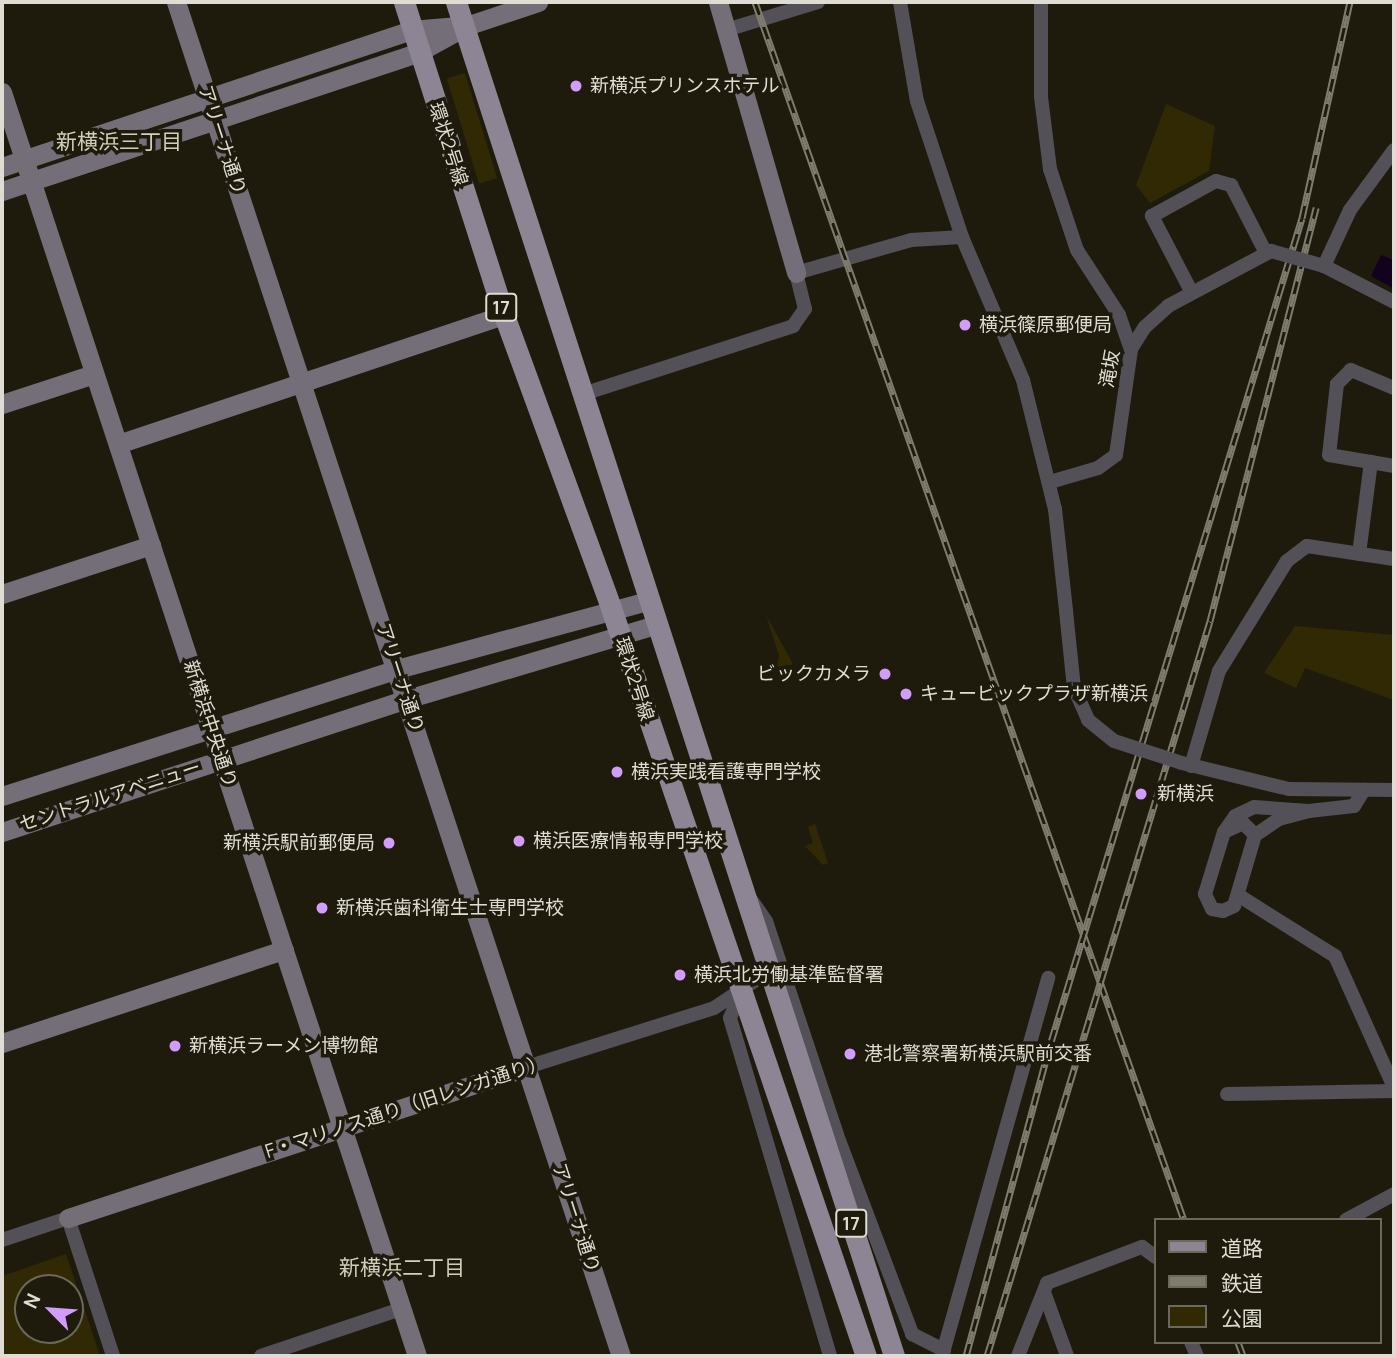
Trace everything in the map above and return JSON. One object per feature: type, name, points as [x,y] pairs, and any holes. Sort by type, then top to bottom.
[{"type":"main road","name":"環状2号線","points":[[404,2],[503,315],[611,608],[866,1356]]},
{"type":"main road","name":"環状2号線","points":[[456,2],[466,26],[647,601],[894,1356]]},
{"type":"street","name":"アリーナ通り","points":[[176,2],[621,1356]]},
{"type":"street","points":[[2,191],[419,52],[466,26],[538,2]]},
{"type":"street","points":[[583,394],[793,326],[805,309],[718,2]]},
{"type":"street","points":[[726,30],[818,2]]},
{"type":"street","points":[[900,2],[918,101],[962,237],[1023,380],[1050,482],[1074,688],[1088,720],[1114,741],[1187,764],[1289,789],[1394,790]]},
{"type":"street","points":[[1041,2],[1042,107],[1050,169],[1077,250],[1119,315],[1131,349]]},
{"type":"street","points":[[2,167],[411,30],[466,26]]},
{"type":"street","name":"新横浜中央通り","points":[[2,92],[417,1356]]},
{"type":"street","points":[[1324,266],[1350,210],[1394,153]]},
{"type":"street","points":[[1192,293],[1152,216],[1216,181],[1231,185],[1269,252],[1324,266],[1394,302]]},
{"type":"street","points":[[796,273],[911,240],[962,237]]},
{"type":"street","name":"滝坂","points":[[1050,482],[1098,468],[1116,455],[1131,349],[1145,327],[1192,293],[1269,252]]},
{"type":"street","points":[[118,444],[503,315]]},
{"type":"street","points":[[1394,388],[1352,370],[1338,384],[1329,455],[1394,467]]},
{"type":"street","points":[[2,404],[94,374]]},
{"type":"street","points":[[1359,554],[1371,463]]},
{"type":"street","points":[[2,594],[151,545]]},
{"type":"street","points":[[1187,764],[1219,671],[1287,561],[1307,546],[1394,559]]},
{"type":"street","name":"セントラルアベニュー","points":[[2,796],[210,726],[397,668],[611,608],[647,601]]},
{"type":"street","name":"セントラルアベニュー","points":[[2,832],[407,699],[655,625]]},
{"type":"street","points":[[1309,811],[1254,807],[1235,816],[1224,832],[1205,894],[1212,909],[1223,911],[1238,895],[1255,835],[1272,822],[1309,811],[1354,806],[1363,790]]},
{"type":"street","points":[[1224,832],[1243,823],[1255,835]]},
{"type":"street","points":[[741,887],[766,921],[837,1135],[912,1334],[943,1353],[1048,978]]},
{"type":"street","points":[[1227,1094],[1394,1089],[1335,956],[1238,895]]},
{"type":"street","points":[[2,1043],[284,950]]},
{"type":"street","name":"F・マリノス通り（旧レンガ通り）","points":[[68,1218],[714,1008],[768,972]]},
{"type":"street","points":[[741,992],[730,1018],[830,1356]]},
{"type":"street","points":[[1350,1218],[1394,1194]]},
{"type":"street","points":[[2,1240],[68,1218],[113,1356]]},
{"type":"street","points":[[1018,1356],[1044,1292],[1060,1274],[1142,1247],[1154,1256]]},
{"type":"street","points":[[1044,1292],[1067,1356]]},
{"type":"street","points":[[261,1356],[401,1309]]},
{"type":"green space","points":[[465,73],[497,178],[479,184],[447,79]]},
{"type":"green space","points":[[1166,104],[1215,126],[1209,171],[1150,203],[1136,185]]},
{"type":"green space","points":[[766,615],[793,664],[776,671],[779,656]]},
{"type":"green space","points":[[1295,626],[1394,635],[1394,700],[1305,668],[1296,688],[1264,673]]},
{"type":"green space","points":[[815,824],[828,863],[823,865],[805,846],[813,843],[808,827]]},
{"type":"green space","points":[[66,1254],[73,1274],[14,1274],[14,1344],[84,1344],[84,1308],[100,1356],[2,1356],[2,1276]]},
{"type":"shaded area","points":[[1381,255],[1394,260],[1394,289],[1371,276]]},
{"type":"railway","points":[[755,2],[1183,1218]]},
{"type":"railway","points":[[966,1356],[1051,1042],[1302,218],[1350,2]]},
{"type":"railway","points":[[987,1356],[1210,621],[1316,207]]},
{"type":"railway","points":[[1239,1344],[1243,1356]]},
{"type":"place","name":"新横浜プリンスホテル","points":[[576,86]]},
{"type":"place","name":"横浜篠原郵便局","points":[[965,325]]},
{"type":"place","name":"ビックカメラ","points":[[885,674]]},
{"type":"place","name":"キュービックプラザ新横浜","points":[[906,694]]},
{"type":"place","name":"横浜実践看護専門学校","points":[[617,772]]},
{"type":"place","name":"新横浜","points":[[1141,794]]},
{"type":"place","name":"横浜医療情報専門学校","points":[[519,841]]},
{"type":"place","name":"新横浜駅前郵便局","points":[[389,843]]},
{"type":"place","name":"新横浜歯科衛生士専門学校","points":[[322,908]]},
{"type":"place","name":"横浜北労働基準監督署","points":[[680,975]]},
{"type":"place","name":"新横浜ラーメン博物館","points":[[175,1046]]},
{"type":"place","name":"港北警察署新横浜駅前交番","points":[[850,1054]]},
{"type":"district","name":"新横浜三丁目","points":[[119,141]]},
{"type":"district","name":"新横浜二丁目","points":[[402,1267]]}]
